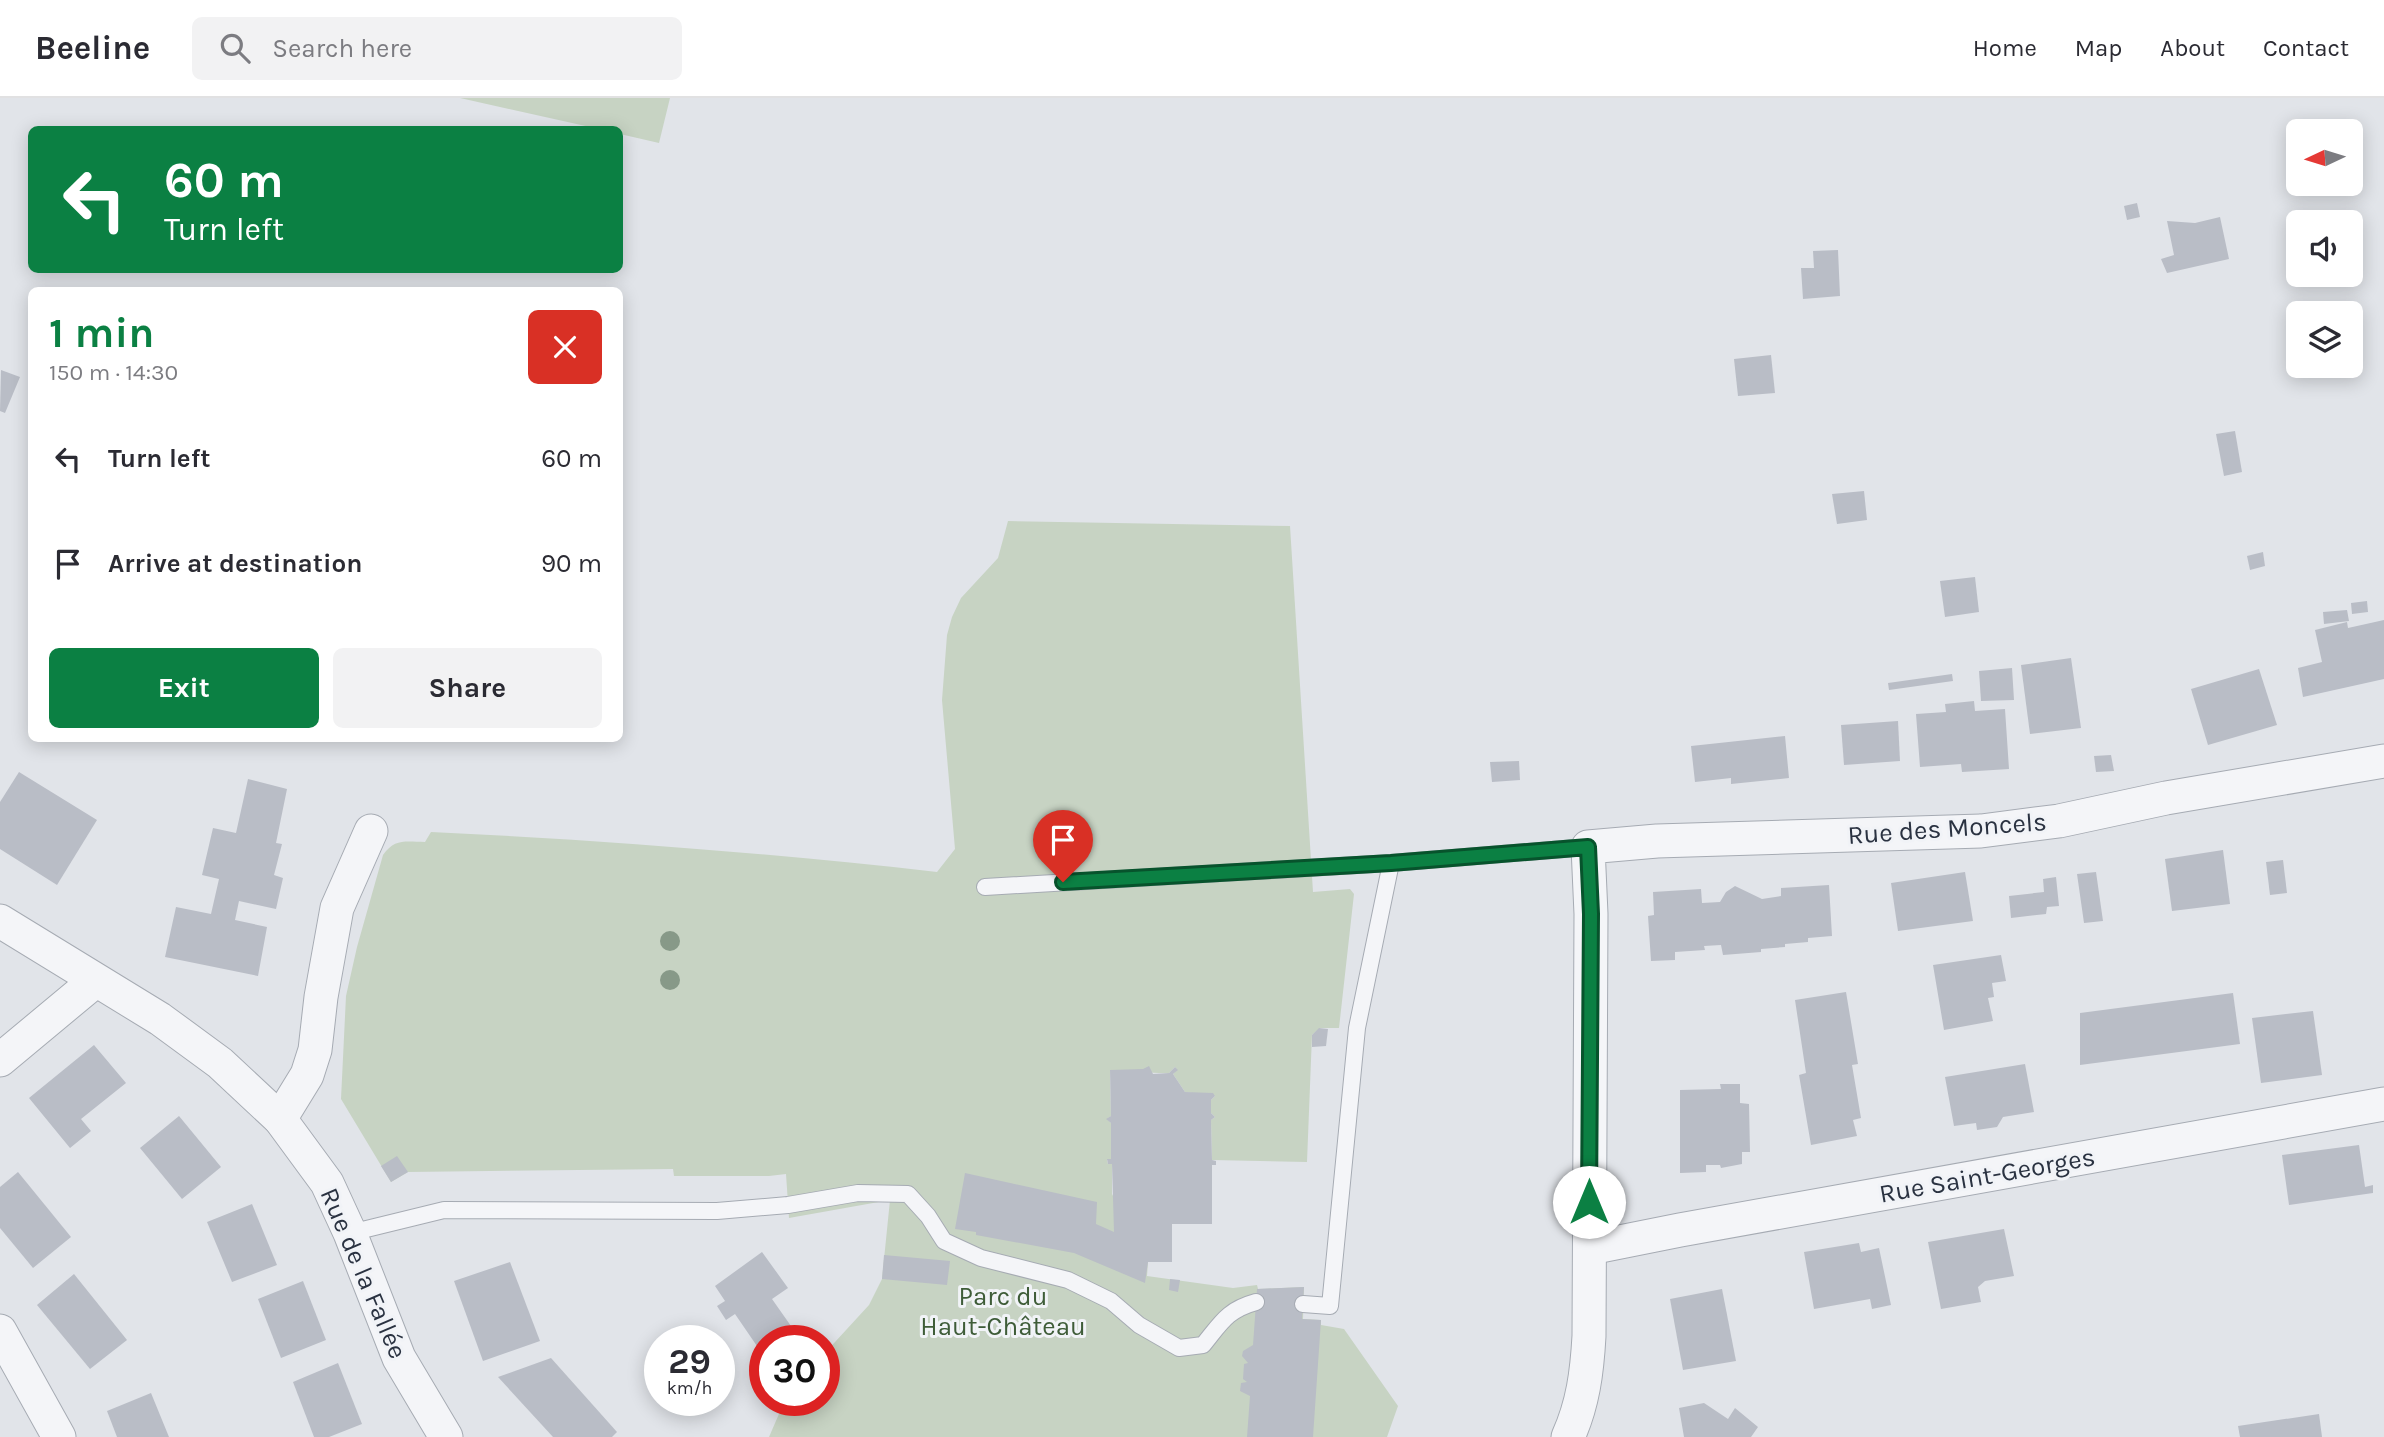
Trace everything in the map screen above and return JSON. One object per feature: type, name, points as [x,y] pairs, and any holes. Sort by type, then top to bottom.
[{"type":"street","name":"Rue des Moncels","points":[[1588,847],[1657,841],[1981,831],[2059,821],[2166,798],[2384,761]]},
{"type":"street","points":[[279,1119],[307,1075],[315,1050],[321,997],[337,908],[371,831]]},
{"type":"street","points":[[1568,1437],[1582,1401],[1587,1373],[1591,914],[1588,847]]},
{"type":"street","name":"Rue de la Fallée","points":[[0,921],[160,1019],[220,1063],[279,1119],[327,1183],[350,1233],[399,1359],[446,1437]]},
{"type":"street","points":[[0,1059],[95,981]]},
{"type":"street","name":"Rue Saint-Georges","points":[[1590,1248],[1694,1227],[2384,1104]]},
{"type":"street","points":[[0,1331],[58,1437]]},
{"type":"lane","points":[[985,887],[1391,863],[1588,847]]},
{"type":"lane","points":[[1303,1304],[1330,1306],[1357,1028],[1391,863]]},
{"type":"lane","points":[[350,1233],[444,1210],[718,1211],[788,1205],[858,1193],[908,1194],[928,1216],[944,1241],[981,1258],[1068,1280],[1111,1301],[1139,1325],[1179,1348],[1203,1345],[1224,1319],[1238,1307],[1256,1302]]},
{"type":"green space","points":[[460,98],[670,98],[659,143],[623,135],[623,126],[586,126]]},
{"type":"green space","name":"Parc du Haut-Château","points":[[1008,521],[1290,526],[1313,892],[1350,889],[1354,894],[1339,1028],[1320,1028],[1312,1035],[1307,1162],[1212,1160],[1211,1120],[1215,1117],[1211,1113],[1211,1100],[1215,1096],[1185,1092],[1173,1074],[1177,1070],[1175,1067],[1169,1073],[1110,1071],[1111,1116],[1107,1119],[1111,1123],[1111,1159],[1107,1160],[1108,1164],[1112,1164],[1112,1194],[1148,1262],[1147,1276],[1233,1288],[1257,1285],[1258,1289],[1304,1287],[1303,1319],[1321,1320],[1321,1325],[1344,1329],[1398,1406],[1387,1437],[769,1437],[778,1416],[840,1416],[840,1337],[869,1305],[882,1279],[890,1200],[789,1218],[786,1174],[674,1176],[673,1169],[408,1172],[391,1182],[341,1099],[346,996],[383,855],[397,843],[425,842],[431,832],[494,835],[748,853],[937,872],[955,849],[942,700],[947,635],[961,598],[998,558]]},
{"type":"building","points":[[2137,203],[2140,217],[2127,220],[2124,206]]},
{"type":"building","points":[[2220,217],[2229,259],[2167,273],[2161,259],[2174,255],[2167,221],[2195,223]]},
{"type":"building","points":[[1838,250],[1840,296],[1803,299],[1801,268],[1814,268],[1813,251]]},
{"type":"building","points":[[1771,355],[1775,393],[1738,396],[1734,359]]},
{"type":"building","points":[[1,370],[20,377],[5,413],[0,411]]},
{"type":"building","points":[[2235,431],[2242,472],[2224,476],[2216,434]]},
{"type":"building","points":[[1864,491],[1867,520],[1837,524],[1832,494]]},
{"type":"building","points":[[2263,552],[2265,566],[2250,570],[2247,556]]},
{"type":"building","points":[[1975,577],[1979,612],[1945,617],[1940,581]]},
{"type":"building","points":[[2367,601],[2368,612],[2352,614],[2351,603]]},
{"type":"building","points":[[2347,610],[2349,621],[2324,624],[2323,612]]},
{"type":"building","points":[[2384,620],[2384,679],[2303,697],[2298,668],[2322,662],[2315,630],[2347,622],[2348,628]]},
{"type":"building","points":[[2071,658],[2081,728],[2030,734],[2021,665]]},
{"type":"building","points":[[2012,668],[2014,700],[1981,701],[1979,671]]},
{"type":"building","points":[[2259,669],[2277,725],[2208,745],[2191,689]]},
{"type":"building","points":[[1952,674],[1953,681],[1889,690],[1888,683]]},
{"type":"building","points":[[1974,701],[1975,711],[2005,709],[2009,769],[1962,772],[1961,764],[1920,767],[1916,714],[1946,712],[1945,704]]},
{"type":"building","points":[[1898,721],[1900,761],[1844,765],[1841,725]]},
{"type":"building","points":[[1785,736],[1789,778],[1731,784],[1731,778],[1695,782],[1691,746]]},
{"type":"building","points":[[2111,755],[2114,771],[2096,772],[2094,756]]},
{"type":"building","points":[[1519,761],[1520,780],[1492,782],[1490,762]]},
{"type":"building","points":[[19,772],[97,820],[57,885],[0,849],[0,802]]},
{"type":"building","points":[[248,779],[287,789],[276,843],[282,844],[274,875],[283,878],[276,909],[239,901],[235,920],[267,927],[258,976],[165,957],[176,907],[211,914],[219,879],[202,875],[213,828],[236,833]]},
{"type":"building","points":[[2223,850],[2230,904],[2172,911],[2165,859]]},
{"type":"building","points":[[2283,860],[2287,893],[2270,895],[2266,862]]},
{"type":"building","points":[[1965,872],[1973,921],[1898,931],[1891,883]]},
{"type":"building","points":[[2096,872],[2103,921],[2084,923],[2077,874]]},
{"type":"building","points":[[2056,877],[2059,906],[2047,907],[2046,914],[2011,918],[2009,896],[2044,892],[2043,879]]},
{"type":"building","points":[[1829,885],[1832,936],[1808,938],[1808,942],[1761,949],[1761,952],[1723,955],[1721,945],[1704,946],[1705,950],[1675,952],[1675,960],[1651,961],[1648,916],[1654,915],[1653,892],[1701,889],[1702,903],[1720,902],[1726,892],[1735,886],[1762,899],[1781,896],[1781,888]]},
{"type":"building","points":[[2001,955],[2006,981],[1992,983],[1994,997],[1988,998],[1993,1021],[1944,1030],[1933,965]]},
{"type":"building","points":[[1846,992],[1858,1064],[1852,1065],[1861,1118],[1853,1120],[1857,1136],[1811,1145],[1799,1075],[1806,1073],[1795,1000]]},
{"type":"building","points":[[2233,993],[2240,1044],[2080,1065],[2080,1013]]},
{"type":"building","points":[[2313,1011],[2322,1075],[2261,1083],[2252,1018]]},
{"type":"building","points":[[1319,1028],[1328,1029],[1326,1046],[1312,1047],[1312,1035]]},
{"type":"building","points":[[94,1045],[126,1083],[81,1119],[91,1131],[70,1148],[29,1098]]},
{"type":"building","points":[[2025,1064],[2034,1112],[2003,1117],[1997,1127],[1977,1130],[1976,1123],[1954,1126],[1945,1077]]},
{"type":"building","points":[[1149,1066],[1153,1074],[1169,1073],[1175,1067],[1178,1070],[1173,1074],[1185,1092],[1213,1093],[1215,1096],[1211,1100],[1211,1113],[1215,1117],[1211,1120],[1212,1160],[1216,1161],[1216,1165],[1212,1165],[1212,1224],[1172,1224],[1172,1262],[1148,1262],[1145,1283],[1074,1253],[955,1229],[965,1173],[1097,1202],[1096,1224],[1114,1232],[1112,1164],[1108,1164],[1107,1159],[1111,1159],[1111,1123],[1106,1119],[1111,1116],[1110,1070],[1143,1069]]},
{"type":"building","points":[[1720,1084],[1740,1084],[1740,1103],[1749,1104],[1750,1152],[1742,1152],[1742,1164],[1721,1168],[1720,1165],[1706,1165],[1706,1172],[1680,1173],[1680,1090],[1721,1089]]},
{"type":"building","points":[[179,1116],[221,1167],[182,1199],[140,1148]]},
{"type":"building","points":[[2359,1145],[2365,1187],[2373,1185],[2373,1193],[2289,1205],[2282,1155]]},
{"type":"building","points":[[397,1156],[408,1172],[391,1182],[381,1166]]},
{"type":"building","points":[[18,1172],[71,1237],[33,1268],[0,1228],[0,1187]]},
{"type":"building","points":[[252,1204],[277,1265],[232,1282],[207,1222]]},
{"type":"building","points":[[2004,1229],[2014,1276],[1985,1281],[1978,1287],[1981,1302],[1941,1309],[1928,1242]]},
{"type":"building","points":[[1859,1243],[1861,1252],[1879,1248],[1891,1305],[1872,1309],[1870,1299],[1814,1309],[1804,1252]]},
{"type":"building","points":[[762,1252],[788,1288],[772,1299],[790,1325],[749,1325],[749,1334],[735,1314],[726,1320],[717,1306],[725,1301],[715,1286]]},
{"type":"building","points":[[884,1255],[950,1261],[947,1285],[882,1279]]},
{"type":"building","points":[[510,1262],[540,1341],[483,1361],[454,1281]]},
{"type":"building","points":[[74,1274],[127,1340],[90,1369],[37,1305]]},
{"type":"building","points":[[1170,1279],[1180,1280],[1178,1292],[1169,1290]]},
{"type":"building","points":[[303,1281],[326,1340],[281,1358],[258,1299]]},
{"type":"building","points":[[1304,1287],[1302,1319],[1321,1320],[1313,1437],[1247,1437],[1250,1396],[1240,1391],[1241,1383],[1247,1382],[1243,1379],[1244,1364],[1248,1363],[1242,1356],[1243,1351],[1253,1345],[1257,1289]]},
{"type":"building","points":[[1722,1289],[1736,1361],[1683,1370],[1670,1299]]},
{"type":"building","points":[[551,1358],[617,1432],[612,1437],[553,1437],[498,1377]]},
{"type":"building","points":[[338,1363],[362,1424],[329,1437],[314,1437],[293,1382]]},
{"type":"building","points":[[151,1393],[169,1437],[117,1437],[107,1411]]},
{"type":"building","points":[[1704,1403],[1728,1419],[1735,1408],[1758,1427],[1751,1437],[1684,1437],[1679,1408]]},
{"type":"building","points":[[2319,1414],[2322,1437],[2240,1437],[2238,1426]]},
{"type":"route","points":[[1063,882],[1391,863],[1588,847],[1591,914],[1589,1202]]}]
